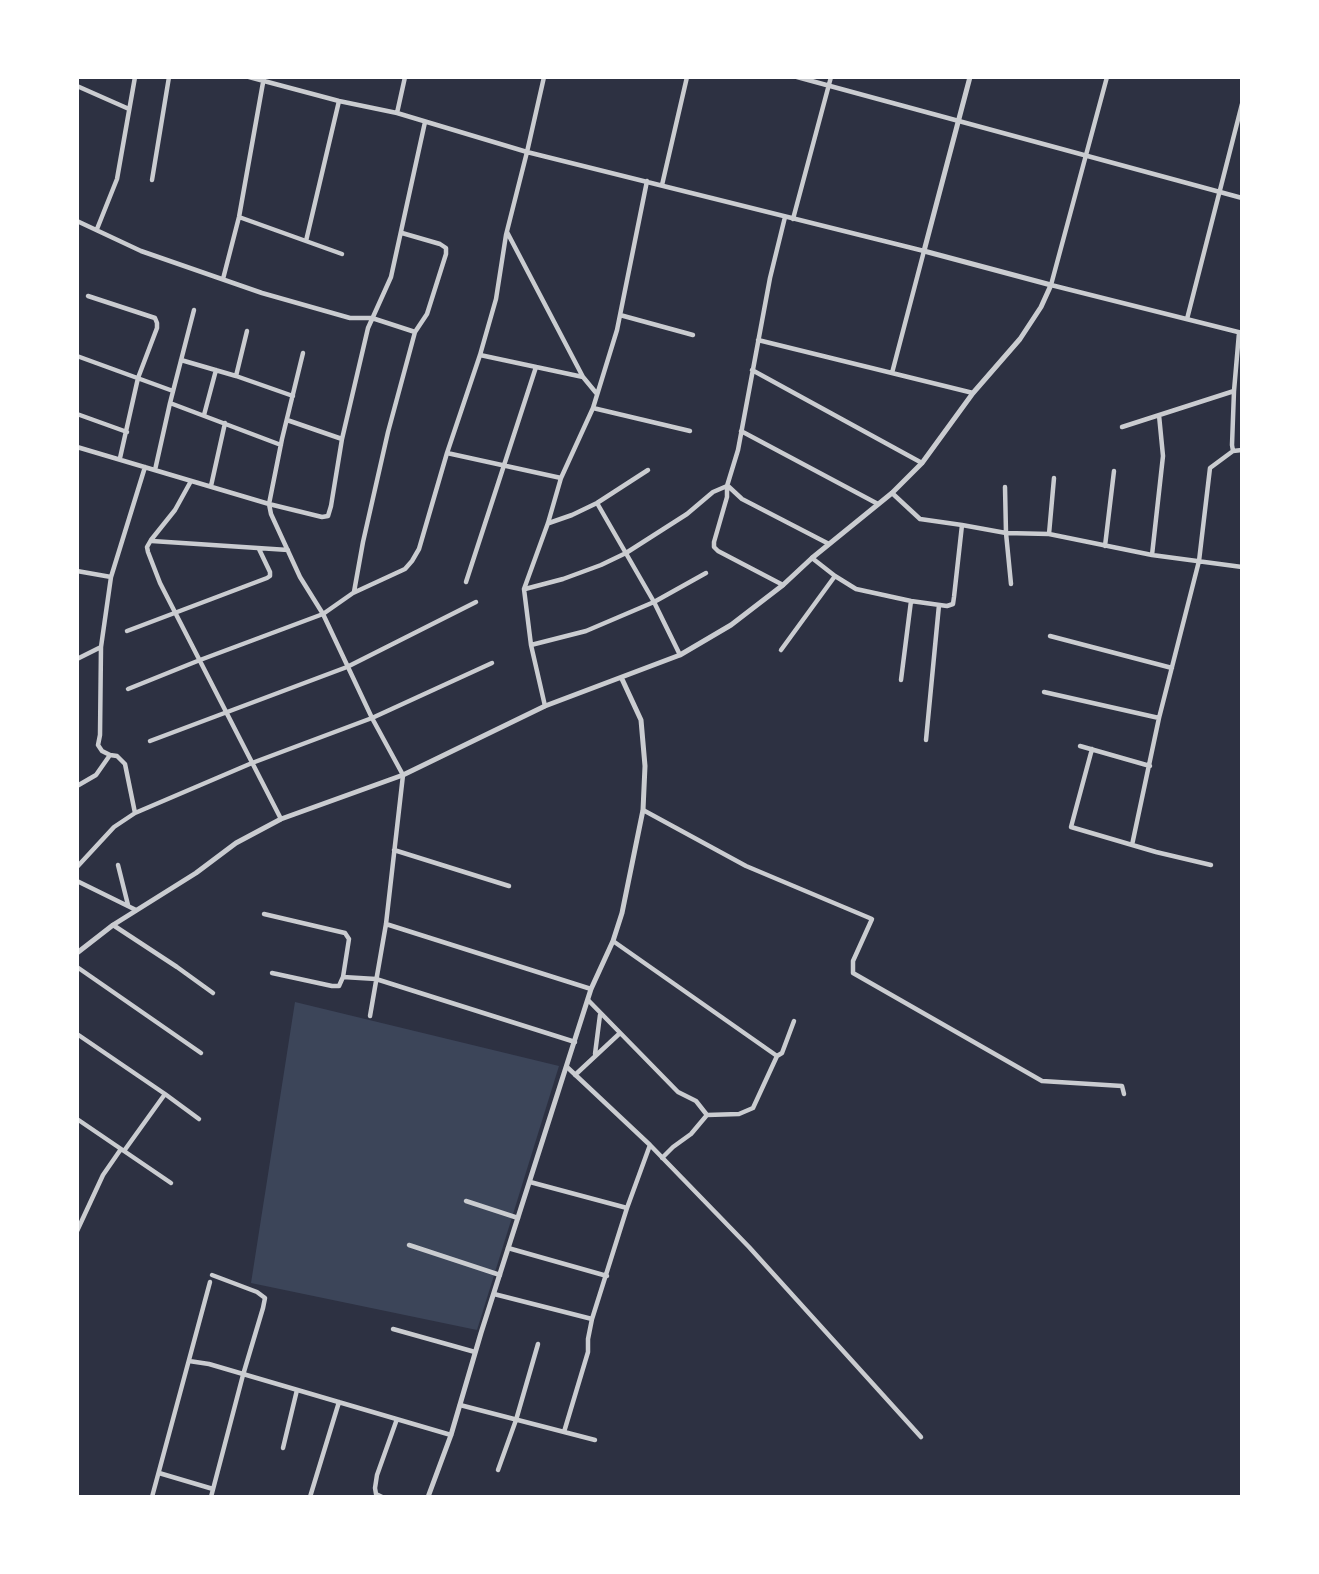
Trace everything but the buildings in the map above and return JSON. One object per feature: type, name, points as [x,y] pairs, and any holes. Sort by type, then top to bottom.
[{"type":"street","points":[[97,229],[117,179],[135,77]]},
{"type":"street","points":[[152,180],[169,77]]},
{"type":"street","points":[[249,77],[397,113],[527,152],[1241,333],[1234,391],[1233,451]]},
{"type":"street","points":[[397,113],[405,77]]},
{"type":"street","points":[[128,689],[323,614],[354,593],[405,569],[412,561],[419,549],[496,299],[507,232],[544,77]]},
{"type":"street","points":[[663,185],[687,77]]},
{"type":"street","points":[[797,77],[1242,198]]},
{"type":"street","points":[[793,219],[831,77]]},
{"type":"street","points":[[892,373],[970,77]]},
{"type":"street","points":[[77,953],[113,925],[196,873],[236,843],[281,819],[403,775],[545,706],[680,655],[731,625],[892,493],[922,463],[973,393],[1020,339],[1041,307],[1051,285],[1107,77]]},
{"type":"street","points":[[223,279],[239,217],[263,79]]},
{"type":"street","points":[[77,86],[129,109]]},
{"type":"street","points":[[306,241],[339,101]]},
{"type":"street","points":[[1188,319],[1242,104]]},
{"type":"street","points":[[77,447],[269,504],[322,517],[328,516],[342,439],[372,319],[391,277],[425,122]]},
{"type":"street","points":[[545,706],[530,645],[524,589],[561,478],[593,408],[620,315],[647,181]]},
{"type":"street","points":[[239,217],[342,254]]},
{"type":"street","points":[[783,584],[718,551],[714,542],[738,450],[770,278],[785,217]]},
{"type":"street","points":[[77,221],[141,251],[262,293],[326,312],[350,318],[372,319],[415,332]]},
{"type":"street","points":[[507,232],[583,377],[597,394]]},
{"type":"street","points":[[354,593],[388,432],[415,332],[427,314],[446,254],[446,248],[440,244],[402,233]]},
{"type":"street","points":[[88,296],[155,317],[157,328],[138,378],[120,458]]},
{"type":"street","points":[[155,470],[194,310]]},
{"type":"street","points":[[620,315],[693,334]]},
{"type":"street","points":[[236,376],[247,331]]},
{"type":"street","points":[[758,340],[973,393]]},
{"type":"street","points":[[303,353],[269,504],[271,514],[300,577],[323,614],[372,718],[403,775],[386,923],[370,1016]]},
{"type":"street","points":[[480,355],[583,377]]},
{"type":"street","points":[[77,356],[173,391]]},
{"type":"street","points":[[181,360],[293,396]]},
{"type":"street","points":[[466,582],[536,366]]},
{"type":"street","points":[[204,415],[216,370]]},
{"type":"street","points":[[752,370],[922,463]]},
{"type":"street","points":[[1122,427],[1234,391]]},
{"type":"street","points":[[170,402],[281,445]]},
{"type":"street","points":[[593,408],[690,431]]},
{"type":"street","points":[[77,414],[127,432]]},
{"type":"street","points":[[1152,555],[1163,456],[1159,415]]},
{"type":"street","points":[[287,421],[342,439]]},
{"type":"street","points":[[211,486],[225,423]]},
{"type":"street","points":[[741,431],[878,504]]},
{"type":"street","points":[[1132,845],[1159,718],[1199,561],[1210,468],[1233,451],[1242,450]]},
{"type":"street","points":[[447,453],[561,478]]},
{"type":"street","points":[[135,813],[125,764],[117,756],[102,751],[98,745],[101,648],[111,577],[145,467]]},
{"type":"street","points":[[548,523],[572,516],[648,471]]},
{"type":"street","points":[[1105,546],[1114,471]]},
{"type":"street","points":[[1049,534],[1054,478]]},
{"type":"street","points":[[191,481],[175,510],[151,540],[147,547],[148,552],[160,583],[281,819]]},
{"type":"street","points":[[727,486],[740,498],[830,545]]},
{"type":"street","points":[[524,589],[563,579],[626,553],[687,514],[713,492],[727,486]]},
{"type":"street","points":[[1005,487],[1011,584]]},
{"type":"street","points":[[892,493],[920,519],[1006,533],[1049,534],[1152,555],[1242,567]]},
{"type":"street","points":[[597,503],[654,602],[680,655]]},
{"type":"street","points":[[812,558],[856,589],[947,606],[953,604],[962,525]]},
{"type":"street","points":[[151,540],[288,550]]},
{"type":"street","points":[[127,631],[270,576],[259,549]]},
{"type":"street","points":[[77,571],[111,577]]},
{"type":"street","points":[[530,645],[586,631],[654,602],[706,573]]},
{"type":"street","points":[[781,650],[835,576]]},
{"type":"street","points":[[901,680],[911,601]]},
{"type":"street","points":[[150,741],[347,667],[476,602]]},
{"type":"street","points":[[926,740],[939,605]]},
{"type":"street","points":[[1050,636],[1172,667]]},
{"type":"street","points":[[77,659],[101,648]]},
{"type":"street","points":[[77,867],[114,827],[135,813],[252,763],[372,718],[492,663]]},
{"type":"street","points":[[428,1497],[451,1435],[591,989],[613,941],[622,913],[643,810],[645,766],[641,720],[622,679]]},
{"type":"street","points":[[1044,692],[1159,718]]},
{"type":"street","points":[[1080,746],[1150,766]]},
{"type":"street","points":[[1092,749],[1072,828],[1211,865]]},
{"type":"street","points":[[77,786],[96,775],[110,755]]},
{"type":"street","points":[[643,810],[746,866],[872,919],[853,961],[853,974],[1042,1081],[1122,1086],[1124,1094]]},
{"type":"street","points":[[394,850],[509,886]]},
{"type":"street","points":[[118,866],[128,906]]},
{"type":"street","points":[[77,881],[136,910]]},
{"type":"street","points":[[264,914],[345,933],[349,939],[339,986],[272,973]]},
{"type":"street","points":[[386,923],[591,989]]},
{"type":"street","points":[[113,925],[213,993]]},
{"type":"street","points":[[613,941],[777,1056]]},
{"type":"street","points":[[77,967],[201,1053]]},
{"type":"street","points":[[343,977],[376,979],[575,1042]]},
{"type":"street","points":[[588,1000],[678,1092],[696,1101],[707,1115]]},
{"type":"street","points":[[595,1056],[601,1014]]},
{"type":"street","points":[[662,1158],[691,1134],[707,1115],[739,1114],[753,1108],[777,1056],[782,1053],[794,1020]]},
{"type":"street","points":[[77,1034],[199,1119]]},
{"type":"street","points":[[575,1074],[619,1034]]},
{"type":"street","points":[[567,1068],[650,1145],[749,1247],[921,1437]]},
{"type":"street","points":[[77,1231],[103,1175],[165,1094]]},
{"type":"street","points":[[77,1119],[171,1184]]},
{"type":"street","points":[[564,1432],[588,1352],[592,1319],[650,1145]]},
{"type":"street","points":[[530,1182],[627,1208]]},
{"type":"street","points":[[466,1201],[518,1217]]},
{"type":"street","points":[[410,1245],[500,1275]]},
{"type":"street","points":[[508,1248],[607,1276]]},
{"type":"street","points":[[211,1497],[265,1298],[257,1292],[212,1275]]},
{"type":"street","points":[[152,1497],[211,1282]]},
{"type":"street","points":[[494,1294],[592,1319]]},
{"type":"street","points":[[393,1329],[475,1352]]},
{"type":"street","points":[[498,1469],[538,1344]]},
{"type":"street","points":[[189,1361],[209,1364],[451,1435]]},
{"type":"street","points":[[183,1382],[192,1365],[209,1364]]},
{"type":"street","points":[[283,1448],[297,1390]]},
{"type":"street","points":[[310,1497],[339,1402]]},
{"type":"street","points":[[460,1405],[595,1440]]},
{"type":"street","points":[[382,1497],[376,1494],[377,1475],[397,1419]]},
{"type":"street","points":[[159,1473],[213,1489]]},
{"type":"shaded area","points":[[295,1002],[559,1066],[477,1330],[251,1283]]}]
